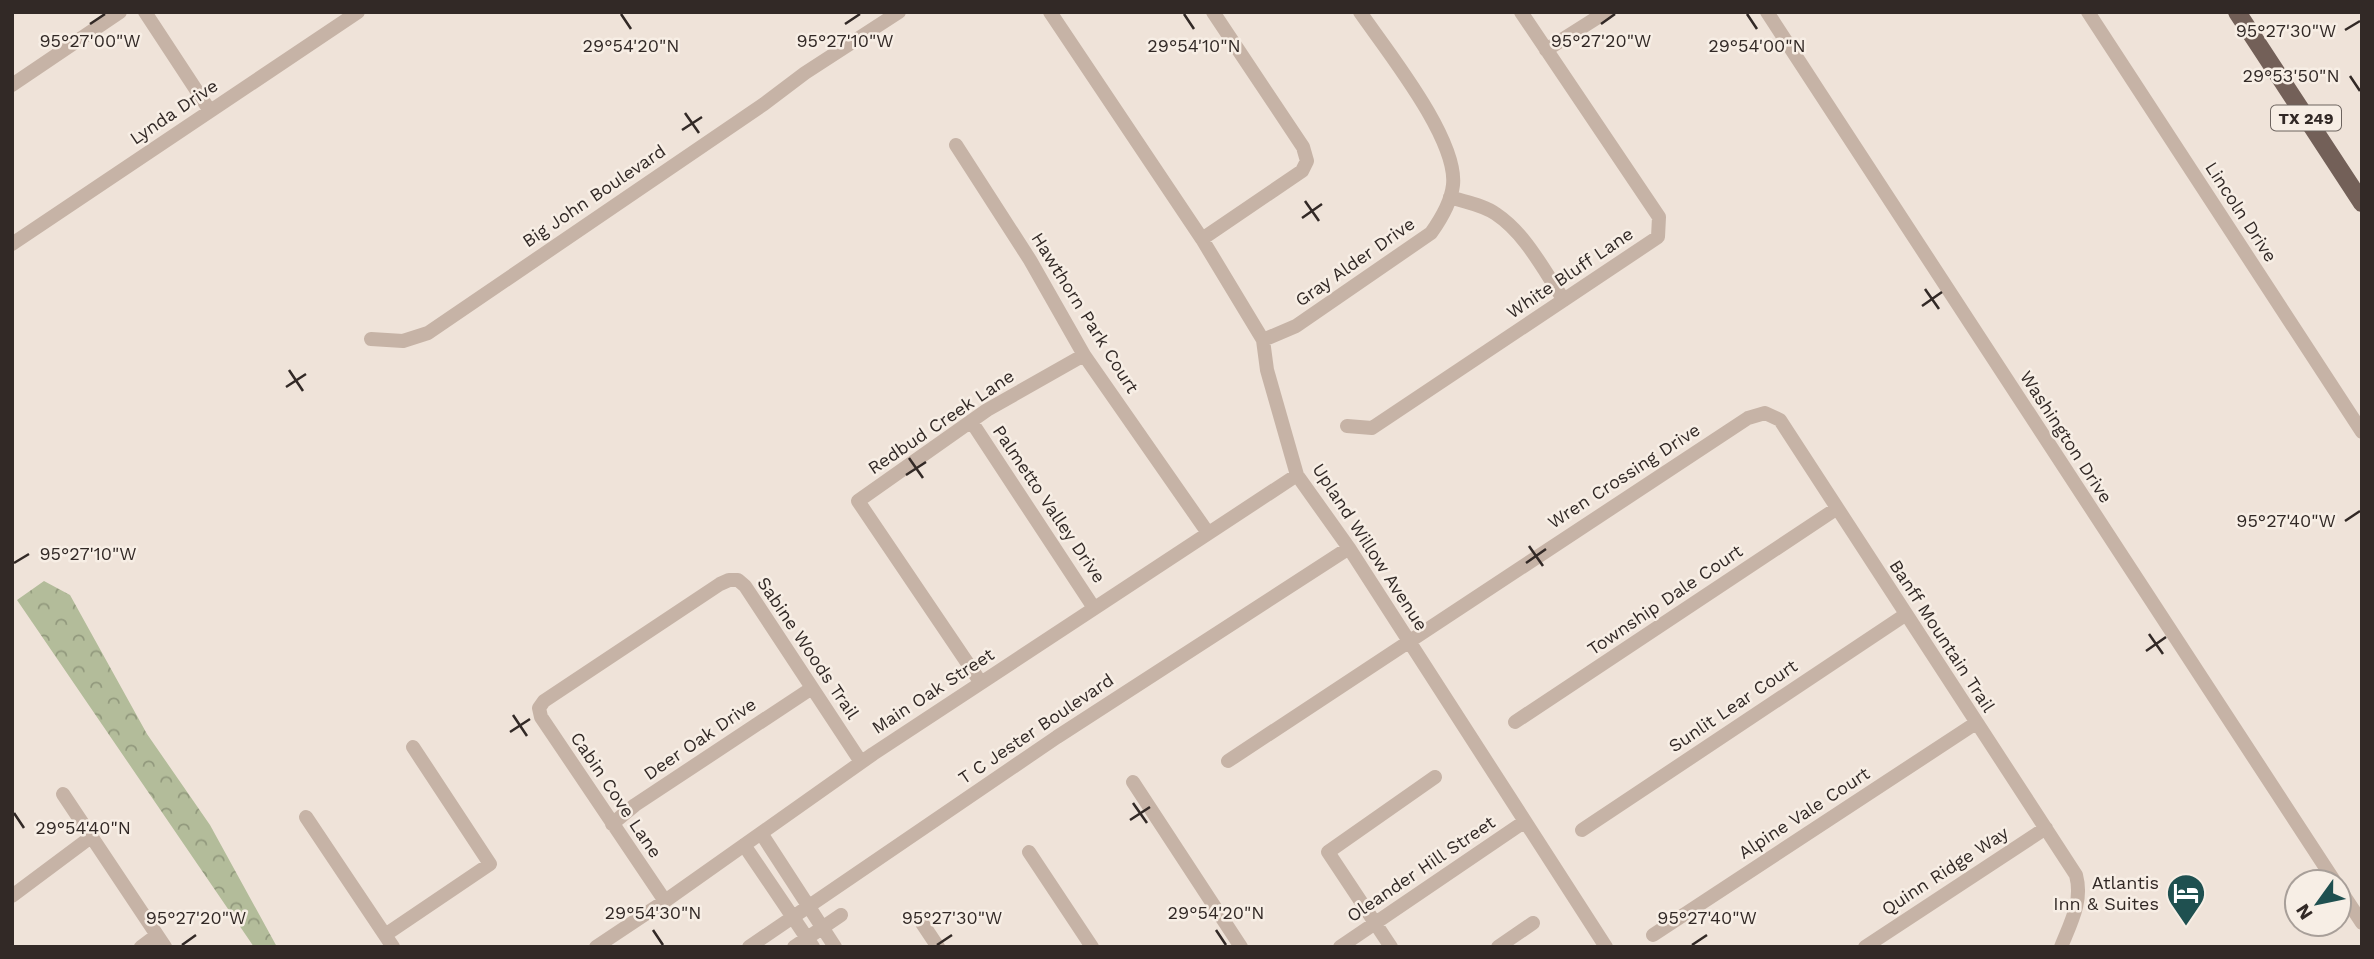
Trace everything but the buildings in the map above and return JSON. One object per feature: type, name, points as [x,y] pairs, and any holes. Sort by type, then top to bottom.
[{"type":"main road","name":"TX 249","points":[[2237,12],[2362,203]]},
{"type":"street","points":[[12,85],[120,12]]},
{"type":"street","points":[[145,12],[210,111]]},
{"type":"street","name":"Lynda Drive","points":[[12,244],[358,12]]},
{"type":"street","name":"Big John Boulevard","points":[[371,339],[403,341],[428,333],[764,104],[805,73],[899,12]]},
{"type":"street","points":[[1202,239],[1302,171],[1307,161],[1303,147],[1213,12]]},
{"type":"street","points":[[1360,12],[1418,96],[1443,140],[1451,161],[1453,184],[1450,197],[1494,212],[1507,222],[1522,238],[1564,300]]},
{"type":"street","name":"White Bluff Lane","points":[[1347,426],[1372,428],[1658,237],[1659,217],[1521,12]]},
{"type":"street","points":[[1546,50],[1606,12]]},
{"type":"street","name":"Washington Drive","points":[[1767,12],[2326,868]]},
{"type":"street","name":"Lincoln Drive","points":[[2088,12],[2362,432]]},
{"type":"street","name":"Upland Willow Avenue","points":[[1058,15],[1202,239],[1263,340],[1267,370],[1297,475],[1349,548],[1606,947]]},
{"type":"street","name":"Hawthorn Park Court","points":[[956,145],[1030,260],[1084,355],[1208,533]]},
{"type":"street","name":"Gray Alder Drive","points":[[1263,340],[1296,326],[1431,233],[1450,197]]},
{"type":"street","name":"Redbud Creek Lane","points":[[981,683],[858,501],[971,421],[1084,355]]},
{"type":"street","name":"Banff Mountain Trail","points":[[1765,413],[1780,420],[2076,875],[2080,888],[2078,904],[2061,947]]},
{"type":"street","name":"Wren Crossing Drive","points":[[1228,761],[1748,418],[1765,413]]},
{"type":"street","name":"Palmetto Valley Drive","points":[[971,421],[1094,608]]},
{"type":"street","name":"Main Oak Street","points":[[596,947],[861,762],[1297,475]]},
{"type":"street","name":"Township Dale Court","points":[[1515,722],[1836,509]]},
{"type":"street","name":"T C Jester Boulevard","points":[[749,947],[1058,737],[1349,548]]},
{"type":"street","name":"Sabine Woods Trail","points":[[540,708],[544,701],[729,580],[738,580],[745,586],[861,762]]},
{"type":"street","name":"Sunlit Lear Court","points":[[1582,830],[1905,615]]},
{"type":"street","name":"Deer Oak Drive","points":[[612,824],[812,688]]},
{"type":"street","name":"Cabin Cove Lane","points":[[540,708],[541,717],[665,901]]},
{"type":"street","name":"Alpine Vale Court","points":[[1653,935],[1976,723]]},
{"type":"street","points":[[306,817],[389,941],[490,864],[413,747]]},
{"type":"street","points":[[1391,947],[1328,852],[1435,778]]},
{"type":"street","points":[[1133,782],[1241,947]]},
{"type":"street","points":[[62,794],[161,941],[141,947]]},
{"type":"street","name":"Oleander Hill Street","points":[[1340,947],[1524,822]]},
{"type":"street","name":"Quinn Ridge Way","points":[[1865,947],[2046,828]]},
{"type":"street","points":[[761,833],[835,947]]},
{"type":"street","points":[[12,896],[91,837]]},
{"type":"street","points":[[744,845],[810,942]]},
{"type":"street","points":[[1029,852],[1092,947]]},
{"type":"street","points":[[794,947],[810,942],[822,928],[841,915]]},
{"type":"street","points":[[922,923],[938,947]]},
{"type":"street","points":[[1498,947],[1533,923]]},
{"type":"green space","points":[[44,581],[70,595],[147,734],[210,825],[277,947],[254,947],[17,600]]},
{"type":"place","name":"Atlantis Inn & Suites","points":[[2186,927]]}]
